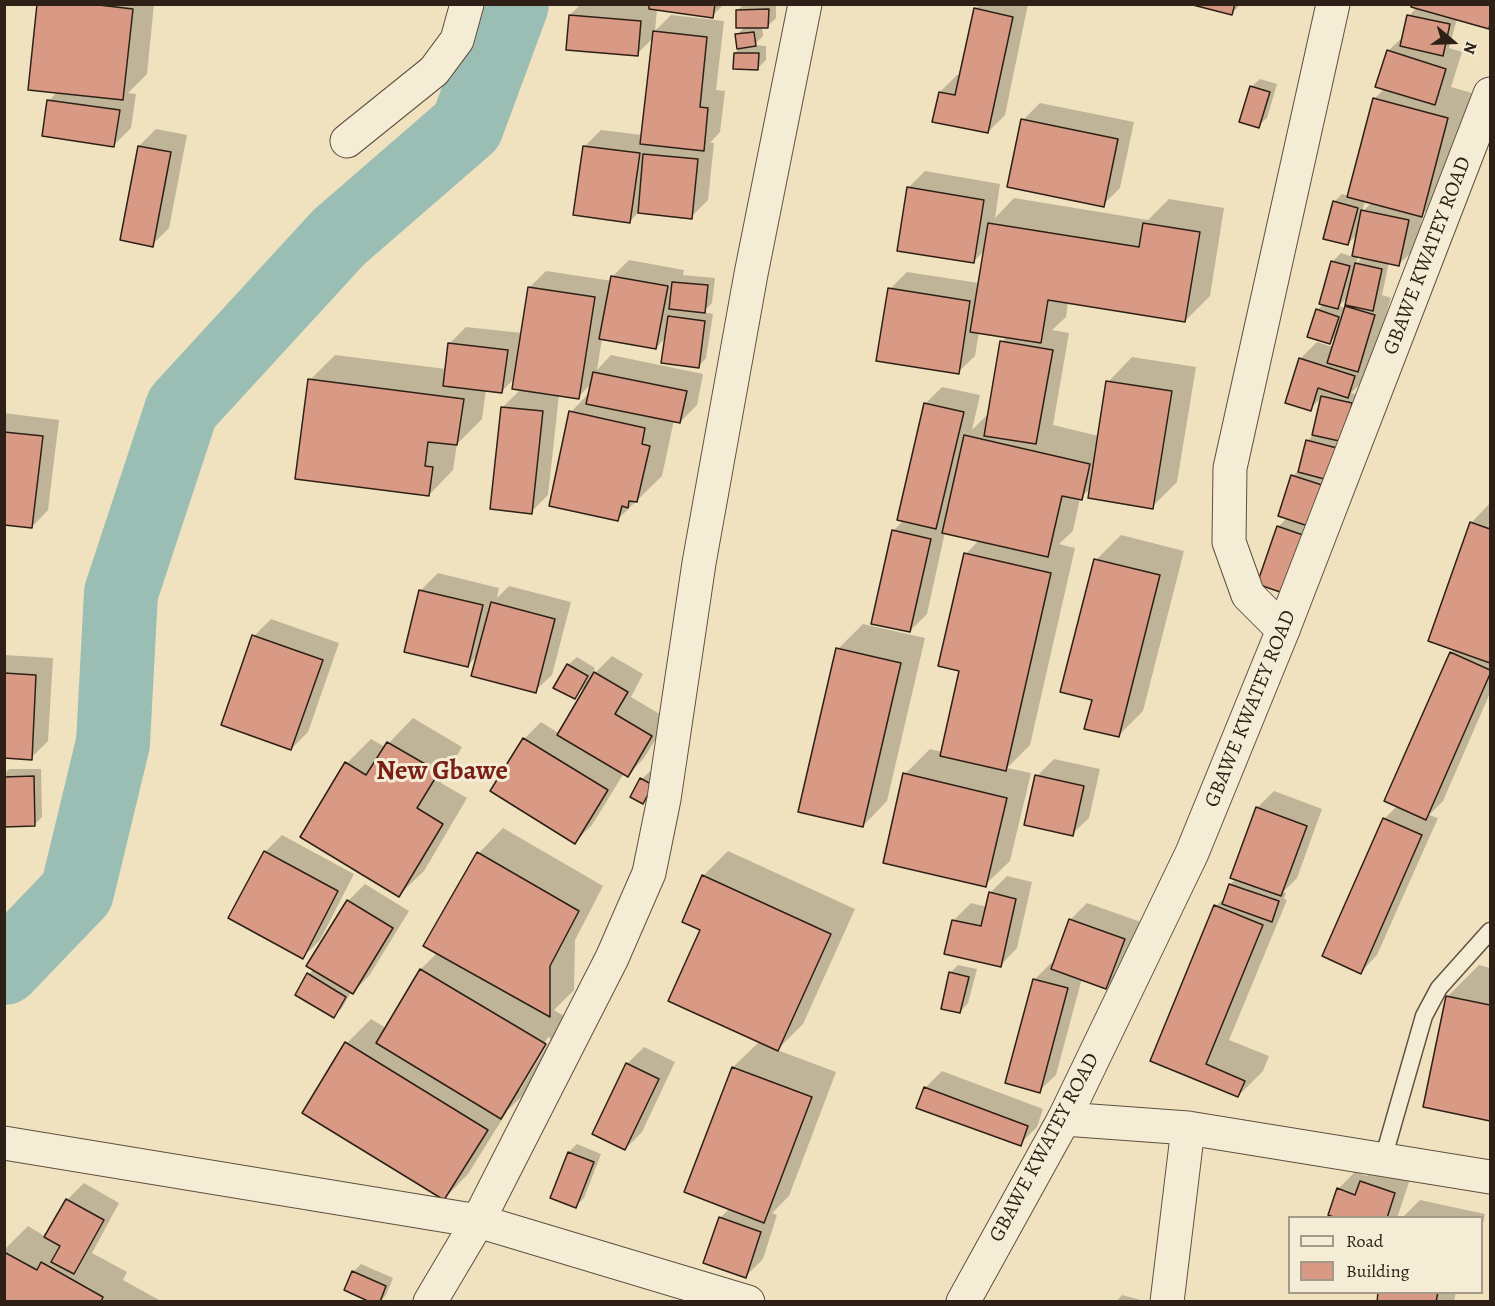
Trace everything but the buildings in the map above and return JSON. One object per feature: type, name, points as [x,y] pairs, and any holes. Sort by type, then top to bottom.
[{"type":"street","points":[[347,141],[434,71],[457,40],[467,4]]},
{"type":"street","points":[[430,1302],[478,1221],[612,958],[649,873],[664,799],[699,563],[743,320],[805,4]]},
{"type":"street","points":[[1283,630],[1248,595],[1229,542],[1230,468],[1333,4]]},
{"type":"street","name":"GBAWE KWATEY ROAD","points":[[963,1302],[1064,1119],[1192,853],[1283,630],[1491,94]]},
{"type":"street","points":[[1064,1119],[1188,1128],[1491,1177]]},
{"type":"street","points":[[1167,1302],[1188,1128]]},
{"type":"street","points":[[4,1143],[478,1221],[748,1302]]},
{"type":"lane","points":[[1383,1159],[1424,1016],[1439,988],[1491,931]]},
{"type":"waterway","points":[[4,968],[77,892],[113,743],[121,593],[182,408],[339,237],[467,126],[512,4]]},
{"type":"district","name":"New Gbawe","points":[[442,772]]}]
